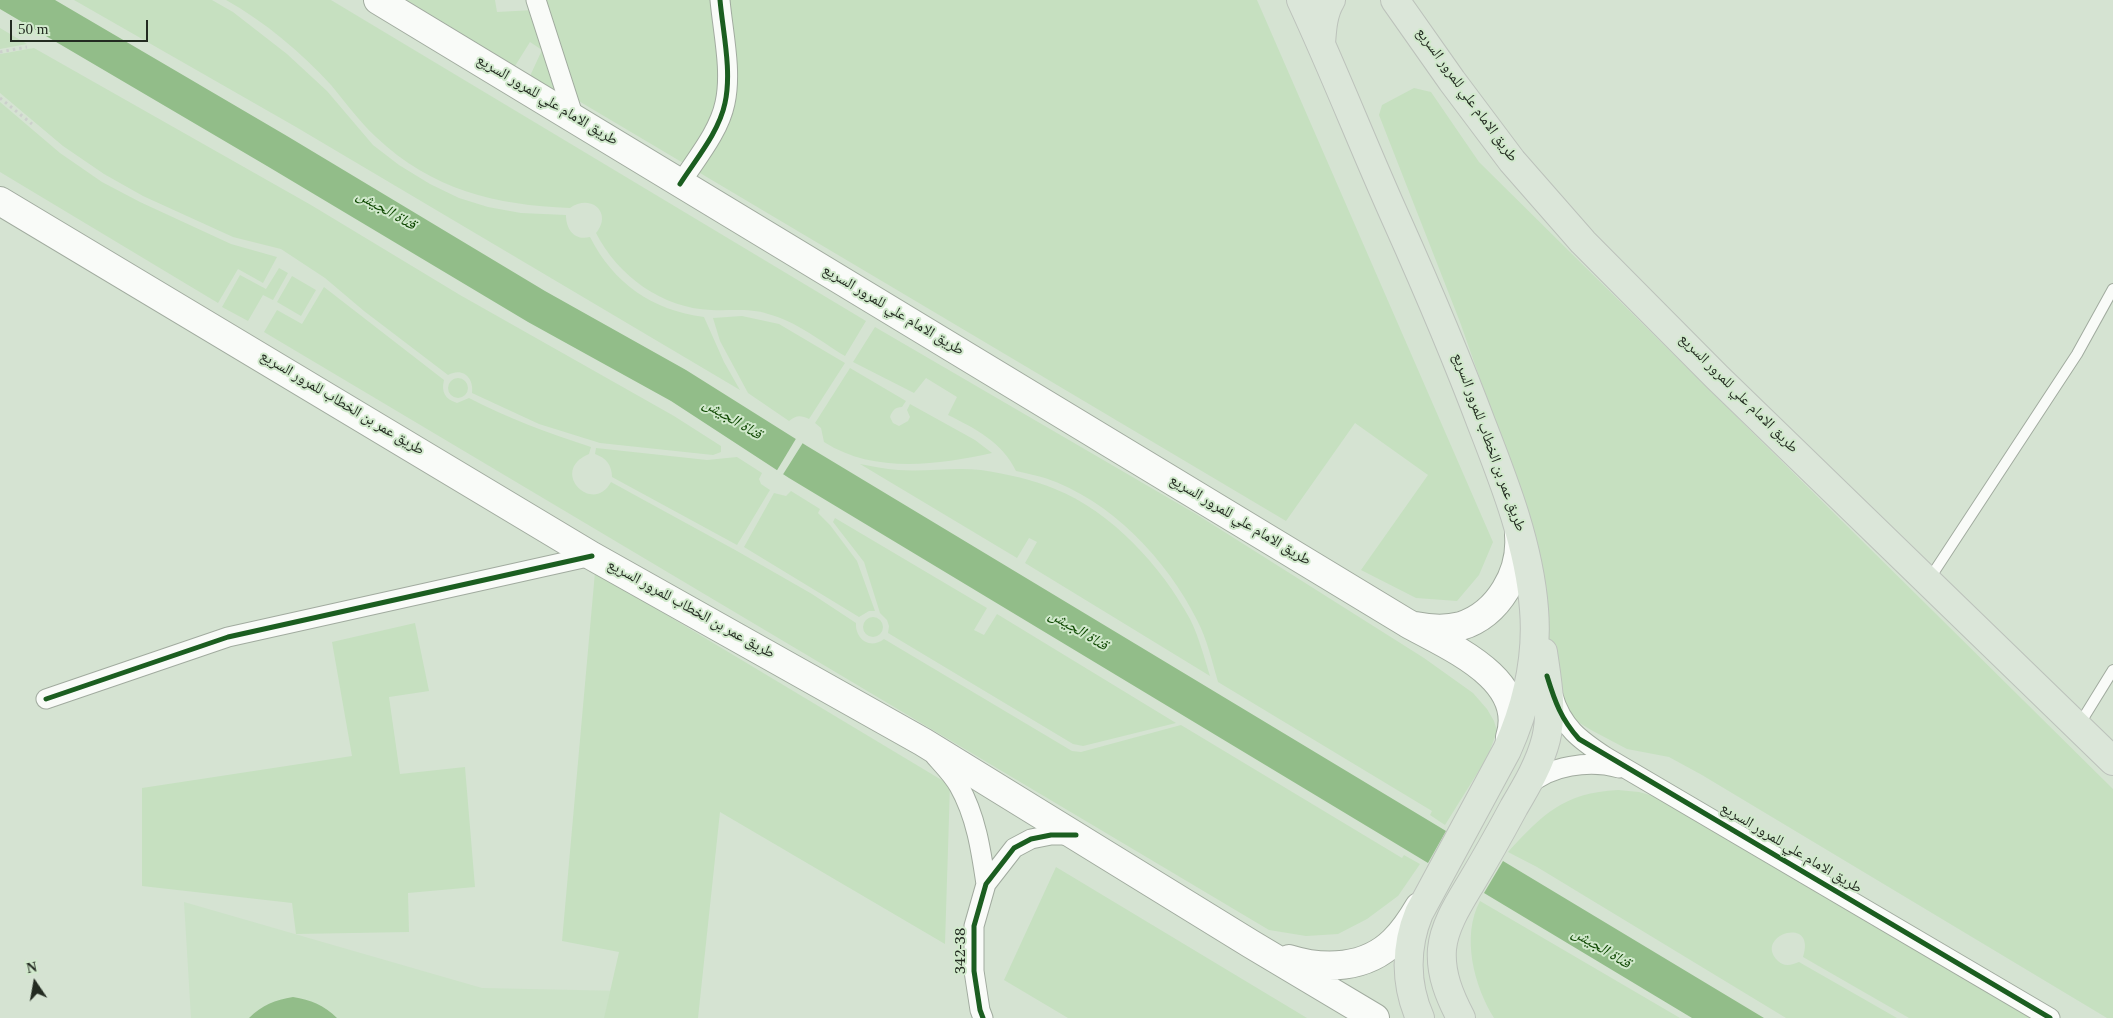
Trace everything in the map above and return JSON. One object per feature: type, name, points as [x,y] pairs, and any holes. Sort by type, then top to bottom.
[{"type":"highway","name":"طريق عمر بن الخطاب للمرور السريع","points":[[1301,0],[1382,189],[1446,331],[1498,466],[1518,526],[1531,583],[1535,640],[1531,674],[1521,718],[1506,752],[1432,886],[1412,930],[1409,950],[1410,988],[1420,1018]]},
{"type":"highway","points":[[1321,44],[1322,27],[1326,10],[1331,0]]},
{"type":"highway","name":"طريق الامام علي للمرور السريع","points":[[1395,0],[1452,81],[1512,161],[1583,242],[1717,377],[2113,761]]},
{"type":"highway","points":[[1461,1018],[1446,985],[1442,949],[1446,933],[1464,896],[1523,792],[1541,755],[1547,734],[1550,713],[1547,676],[1531,583]]},
{"type":"main road","name":"طريق الامام علي للمرور السريع","points":[[378,0],[1476,663],[1503,687],[1511,703],[1514,717],[1512,733],[1506,752]]},
{"type":"main road","name":"طريق عمر بن الخطاب للمرور السريع","points":[[0,201],[592,556],[924,742],[1250,944],[1375,1018]]},
{"type":"main road","name":"طريق الامام علي للمرور السريع","points":[[1407,623],[1428,628],[1461,626],[1475,620],[1489,608],[1512,579],[1520,548],[1518,526]]},
{"type":"main road","name":"طريق عمر بن الخطاب للمرور السريع","points":[[1250,944],[1294,960],[1320,966],[1352,964],[1366,960],[1393,942],[1404,930],[1432,886]]},
{"type":"street","points":[[536,0],[574,118]]},
{"type":"street","points":[[680,184],[718,123],[725,103],[728,78],[720,0]]},
{"type":"street","points":[[46,699],[228,637],[592,556]]},
{"type":"street","name":"طريق الامام علي للمرور السريع","points":[[1547,676],[1554,701],[1561,716],[1574,734],[1600,752],[2050,1018]]},
{"type":"street","points":[[924,742],[959,785],[972,814],[980,844],[986,884]]},
{"type":"street","points":[[1523,792],[1544,775],[1558,769],[1596,765],[1616,767],[1634,773]]},
{"type":"street","points":[[986,884],[1014,848],[1031,839],[1051,835],[1076,835]]},
{"type":"street","name":"342-38","points":[[982,1018],[974,971],[974,926],[986,884]]},
{"type":"lane","points":[[1928,582],[2076,354],[2113,289]]},
{"type":"lane","points":[[2078,726],[2113,670]]},
{"type":"path","points":[[0,52],[27,47]]},
{"type":"path","points":[[0,98],[32,124]]},
{"type":"shaded area","points":[[74,0],[212,0],[233,12],[287,54],[327,91],[373,145],[399,165],[430,184],[459,198],[488,207],[521,213],[566,215],[566,220],[572,233],[580,237],[590,237],[611,268],[636,292],[668,308],[704,317],[724,362],[740,390],[296,127]]},
{"type":"shaded area","points":[[226,0],[331,0],[866,321],[845,356],[798,326],[778,317],[754,311],[693,308],[659,296],[629,276],[605,249],[596,233],[601,226],[602,219],[601,212],[597,207],[585,203],[570,208],[542,206],[490,198],[442,182],[419,170],[376,137],[331,85],[295,49],[255,18]]},
{"type":"shaded area","points":[[407,0],[495,0],[497,12],[534,10],[564,95],[530,76],[542,50],[530,42],[515,66]]},
{"type":"shaded area","points":[[543,0],[1257,0],[1493,542],[1479,575],[1457,601],[1416,598],[1361,570],[1428,475],[1355,423],[1286,521],[572,97]]},
{"type":"shaded area","points":[[0,28],[27,44],[0,49]]},
{"type":"shaded area","points":[[34,48],[311,205],[460,295],[674,416],[721,446],[721,452],[713,455],[600,443],[539,424],[472,393],[471,383],[466,375],[458,372],[448,375],[364,311],[325,278],[281,249],[233,237],[143,196],[104,174],[63,146],[0,93],[0,54]]},
{"type":"shaded area","points":[[1414,88],[1431,92],[1479,162],[2113,789],[2113,1018],[2107,1018],[1702,775],[1669,757],[1627,749],[1565,714],[1552,669],[1543,587],[1531,524],[1460,322],[1379,115],[1382,105]]},
{"type":"shaded area","points":[[0,102],[60,153],[102,182],[140,202],[231,244],[277,257],[263,283],[238,269],[218,303],[0,172]]},
{"type":"shaded area","points":[[279,268],[288,273],[273,300],[263,295],[248,321],[222,307],[240,275],[266,289]]},
{"type":"shaded area","points":[[292,276],[316,290],[301,316],[277,302]]},
{"type":"shaded area","points":[[324,287],[444,380],[443,388],[449,399],[457,403],[469,398],[499,413],[591,447],[589,454],[577,461],[573,470],[573,479],[585,493],[594,494],[603,491],[611,482],[812,594],[856,623],[858,634],[864,641],[874,643],[884,639],[1072,751],[1081,752],[1181,725],[1402,858],[1404,855],[1420,864],[1398,896],[1367,919],[1338,934],[1306,936],[1269,930],[264,332],[277,310],[302,324]]},
{"type":"shaded area","points":[[742,316],[779,324],[845,363],[809,419],[799,416],[789,421],[748,393],[720,341],[713,318]]},
{"type":"shaded area","points":[[875,327],[1196,514],[1424,658],[1473,693],[1487,709],[1497,731],[1488,756],[1445,825],[1430,815],[1432,811],[1218,682],[1204,635],[1185,598],[1153,555],[1134,535],[1092,501],[1069,488],[1045,478],[1016,471],[996,444],[978,431],[948,415],[957,397],[926,378],[914,393],[853,362]]},
{"type":"shaded area","points":[[850,368],[906,401],[902,407],[892,413],[890,417],[893,423],[899,426],[908,421],[910,417],[907,410],[910,404],[975,440],[992,453],[950,461],[906,464],[885,463],[843,452],[824,442],[821,428],[815,423]]},
{"type":"shaded area","points":[[458,378],[465,381],[468,388],[465,395],[458,398],[451,395],[448,388],[451,381]]},
{"type":"shaded area","points":[[596,448],[707,460],[737,457],[762,473],[759,479],[761,484],[770,490],[737,545],[612,477],[608,462],[595,454]]},
{"type":"shaded area","points":[[860,464],[898,470],[961,469],[1009,475],[1055,489],[1096,511],[1133,543],[1165,580],[1190,619],[1199,640],[1210,676],[1025,563],[1037,542],[1029,538],[1017,558]]},
{"type":"shaded area","points":[[791,491],[820,509],[818,513],[830,525],[857,561],[875,611],[869,611],[859,617],[744,547],[774,493],[786,496]]},
{"type":"shaded area","points":[[835,518],[987,608],[974,630],[984,635],[997,614],[1176,723],[1083,746],[1073,744],[888,633],[889,626],[887,620],[880,613],[864,562],[833,522]]},
{"type":"shaded area","points":[[595,572],[950,785],[945,944],[720,812],[698,1018],[604,1018],[619,952],[562,941]]},
{"type":"shaded area","points":[[873,617],[880,620],[883,627],[880,634],[873,637],[866,634],[863,627],[866,620]]},
{"type":"shaded area","points":[[415,623],[429,691],[389,697],[400,774],[465,767],[475,887],[408,893],[409,932],[296,934],[292,903],[142,886],[142,788],[352,756],[332,642]]},
{"type":"shaded area","points":[[1618,790],[1639,792],[1661,798],[2031,1018],[1909,1018],[1803,957],[1805,944],[1801,936],[1794,933],[1778,937],[1773,944],[1772,952],[1778,961],[1788,965],[1799,962],[1897,1018],[1786,1018],[1537,867],[1508,852],[1544,816],[1568,801],[1599,792]]},
{"type":"shaded area","points":[[1056,867],[1307,1018],[1068,1018],[1004,980]]},
{"type":"shaded area","points":[[1480,901],[1680,1018],[1494,1018],[1481,991],[1472,961],[1471,930],[1474,915]]},
{"type":"shaded area","points":[[184,902],[482,988],[673,992],[672,1018],[191,1018]]},
{"type":"water","name":"قناة الجيش","points":[[0,0],[55,0],[287,136],[545,291],[686,370],[807,446],[1446,831],[1428,863],[789,478],[671,401],[528,322],[0,9]]},
{"type":"water","name":"قناة الجيش","points":[[1503,861],[1764,1018],[1692,1018],[1484,893]]},
{"type":"water","points":[[293,997],[317,1004],[337,1018],[249,1018],[269,1004]]},
{"type":"pier","points":[[797,437],[804,441],[782,476],[776,472]]},
{"type":"cycle path","points":[[680,184],[712,135],[725,103],[728,78],[720,0]]},
{"type":"cycle path","points":[[46,699],[228,637],[592,556]]},
{"type":"cycle path","points":[[1547,676],[1559,710],[1579,739],[2050,1018]]},
{"type":"cycle path","points":[[983,1018],[974,971],[974,926],[986,884],[1014,848],[1031,839],[1051,835],[1076,835]]}]
